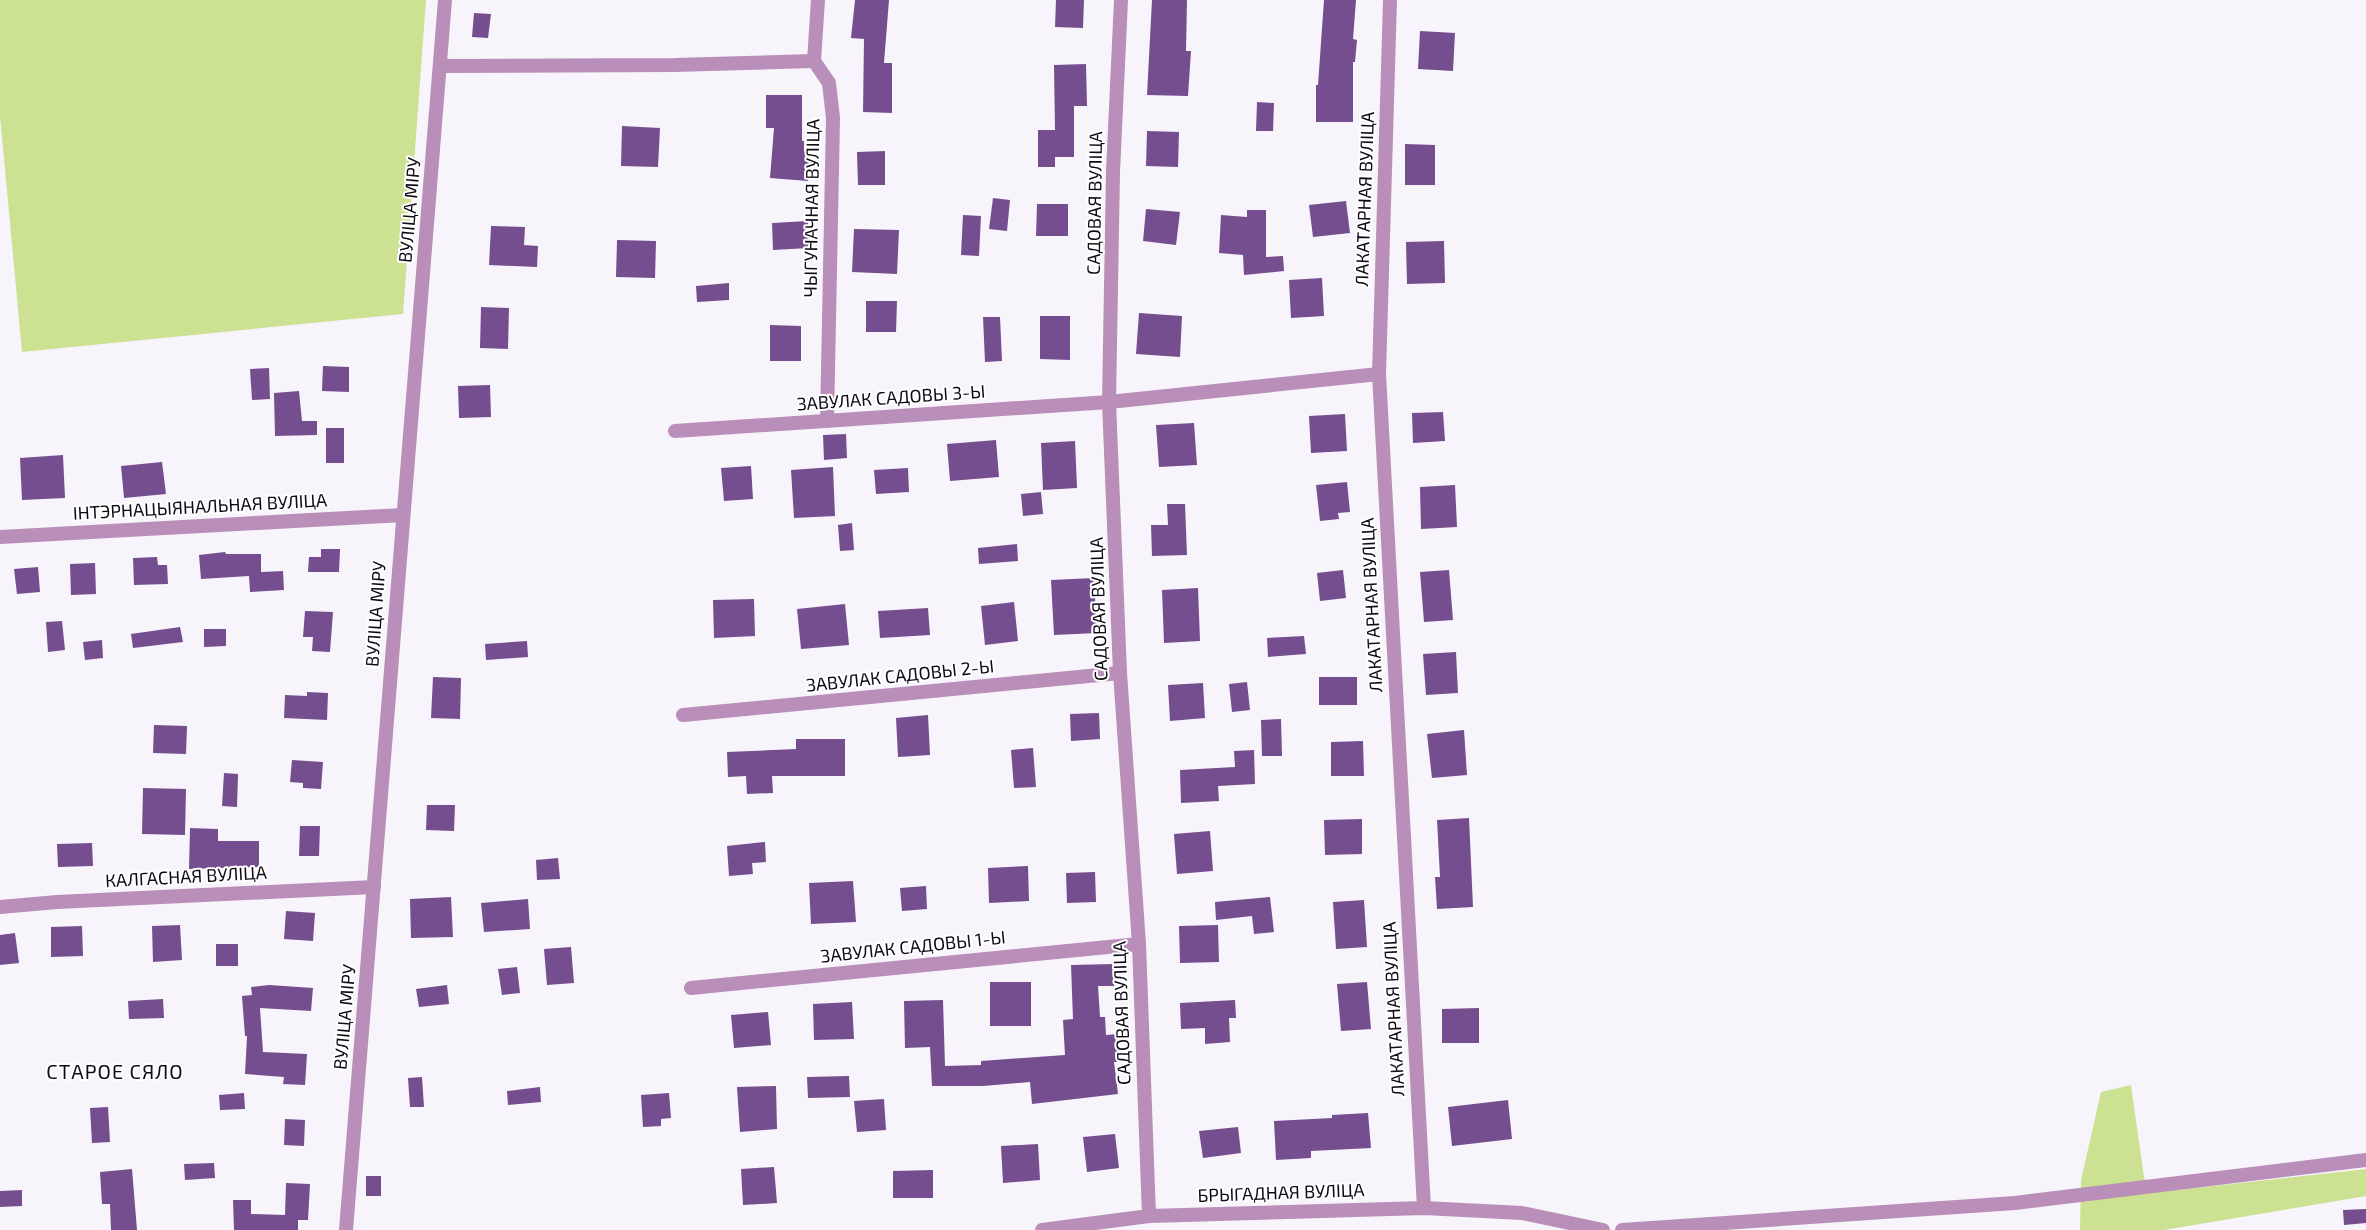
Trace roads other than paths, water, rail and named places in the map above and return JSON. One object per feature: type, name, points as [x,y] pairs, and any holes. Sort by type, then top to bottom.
[{"type":"street","name":"ВУЛІЦА МІРУ","points":[[346,1230],[445,0]]},
{"type":"street","points":[[441,66],[814,62],[818,0]]},
{"type":"street","name":"САДОВАЯ ВУЛІЦА","points":[[1121,0],[1113,172],[1109,402],[1120,673],[1139,944],[1148,1216]]},
{"type":"street","name":"ЛАКАТАРНАЯ ВУЛІЦА","points":[[1390,0],[1379,374],[1424,1208]]},
{"type":"street","name":"ЧЫГУНАЧНАЯ ВУЛІЦА","points":[[814,62],[829,83],[833,118],[827,421]]},
{"type":"street","name":"ЗАВУЛАК САДОВЫ 3-Ы","points":[[675,432],[1109,402],[1379,374]]},
{"type":"street","name":"ІНТЭРНАЦЫЯНАЛЬНАЯ ВУЛІЦА","points":[[0,537],[403,515]]},
{"type":"street","name":"ЗАВУЛАК САДОВЫ 2-Ы","points":[[683,716],[1120,673]]},
{"type":"street","name":"КАЛГАСНАЯ ВУЛІЦА","points":[[0,907],[57,902],[374,887]]},
{"type":"street","name":"ЗАВУЛАК САДОВЫ 1-Ы","points":[[691,988],[1139,944]]},
{"type":"street","points":[[1622,1230],[2015,1202],[2366,1160]]},
{"type":"street","name":"БРЫГАДНАЯ ВУЛІЦА","points":[[1042,1230],[1148,1216],[1424,1208],[1522,1213],[1603,1230]]},
{"type":"district","name":"СТАРОЕ СЯЛО","points":[[115,1072]]}]
